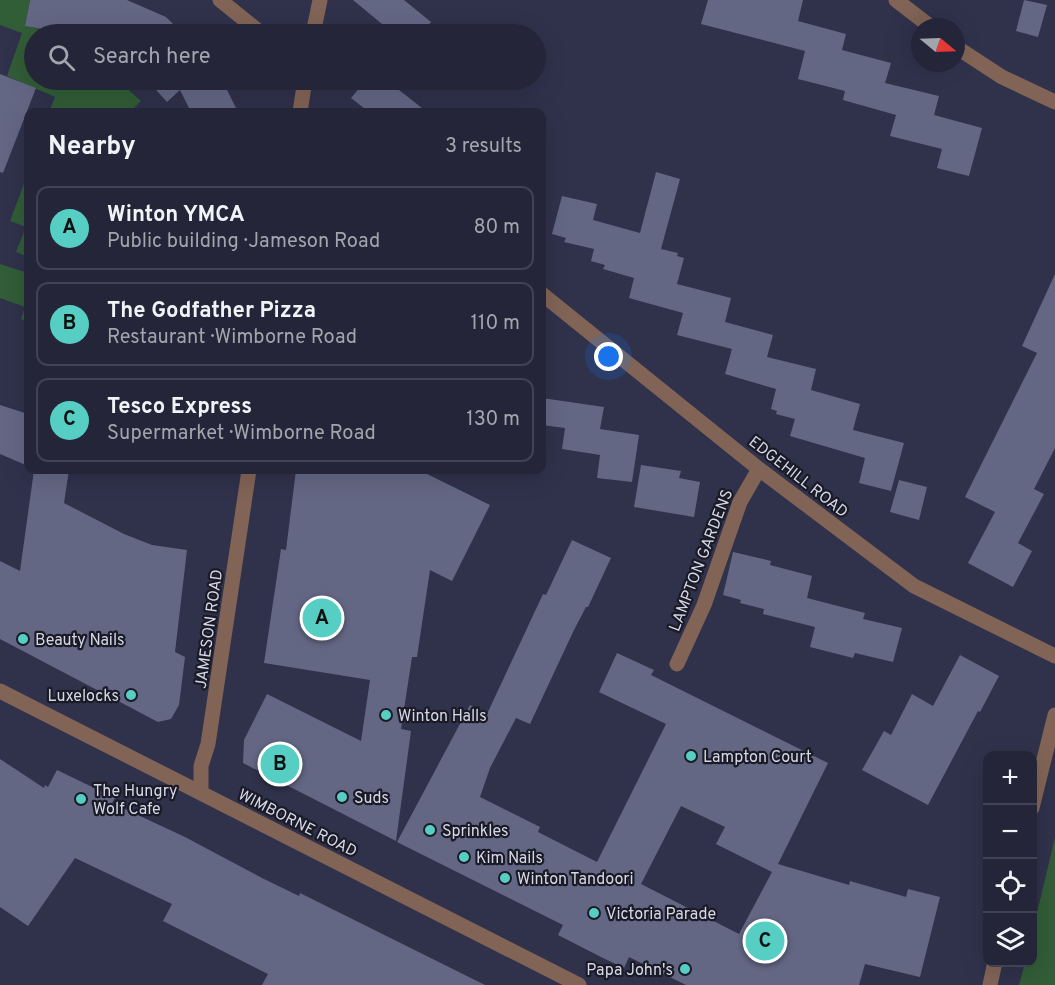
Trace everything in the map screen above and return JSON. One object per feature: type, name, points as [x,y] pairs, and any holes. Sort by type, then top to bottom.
[{"type":"street","points":[[220,0],[250,24]]},
{"type":"street","points":[[315,24],[320,0]]},
{"type":"street","points":[[896,0],[919,18]]},
{"type":"street","points":[[965,52],[1002,77],[1055,102]]},
{"type":"street","points":[[301,108],[303,90]]},
{"type":"street","name":"EDGEHILL ROAD","points":[[546,297],[759,469],[914,586],[1055,656]]},
{"type":"street","name":"LAMPTON GARDENS","points":[[677,664],[704,605],[740,502],[759,469]]},
{"type":"street","name":"JAMESON ROAD","points":[[201,792],[201,766],[208,744],[248,474]]},
{"type":"street","name":"WIMBORNE ROAD","points":[[0,691],[579,985]]},
{"type":"street","points":[[1033,805],[1055,715]]},
{"type":"street","points":[[990,985],[994,967]]},
{"type":"green space","points":[[0,0],[30,0],[24,24],[24,83],[7,76],[22,33],[0,25]]},
{"type":"green space","points":[[39,90],[129,90],[141,101],[134,108],[51,108],[55,97]]},
{"type":"green space","points":[[24,184],[24,226],[10,221]]},
{"type":"green space","points":[[24,232],[24,255],[16,252]]},
{"type":"green space","points":[[0,264],[24,272],[24,307],[0,298]]},
{"type":"green space","points":[[1055,837],[1055,985],[1019,985],[1024,967],[1037,967],[1037,913]]},
{"type":"building","points":[[30,0],[127,0],[166,17],[173,24],[25,24]]},
{"type":"building","points":[[353,0],[404,0],[431,22],[429,24],[382,24]]},
{"type":"building","points":[[708,0],[803,0],[798,21],[846,34],[842,50],[891,63],[885,83],[939,96],[934,115],[982,128],[969,176],[937,168],[942,149],[890,136],[896,115],[843,100],[845,91],[798,79],[805,51],[701,24]]},
{"type":"building","points":[[1024,0],[1047,5],[1038,37],[1016,31]]},
{"type":"building","points":[[0,74],[24,83],[24,90],[35,90],[28,108],[24,108],[24,119],[3,173],[0,172]]},
{"type":"building","points":[[156,90],[180,90],[167,102]]},
{"type":"building","points":[[180,90],[227,90],[236,108],[189,108]]},
{"type":"building","points":[[358,90],[399,90],[422,108],[364,108],[351,98]]},
{"type":"building","points":[[656,172],[680,179],[661,249],[678,253],[677,256],[684,258],[677,284],[731,298],[725,322],[773,335],[767,357],[816,369],[811,390],[860,404],[853,430],[904,443],[891,491],[859,483],[865,458],[790,436],[795,419],[776,414],[777,411],[771,409],[776,389],[725,374],[732,349],[677,335],[683,313],[629,298],[634,278],[603,269],[605,265],[591,261],[594,249],[564,242],[566,238],[552,234],[562,196],[597,204],[593,220],[640,233]]},
{"type":"building","points":[[1055,274],[1055,448],[1034,489],[1044,494],[1018,543],[1032,551],[1013,587],[968,563],[995,512],[965,497],[1037,353],[1022,346]]},
{"type":"building","points":[[546,399],[604,407],[600,429],[639,435],[632,482],[597,478],[600,455],[562,449],[565,428],[546,426]]},
{"type":"building","points":[[0,405],[24,413],[24,464],[0,454]]},
{"type":"building","points":[[641,465],[681,471],[679,478],[700,482],[694,517],[634,507]]},
{"type":"building","points":[[33,474],[68,474],[64,503],[124,534],[152,545],[187,550],[175,652],[185,657],[179,705],[171,719],[158,722],[0,639],[0,561],[20,571]]},
{"type":"building","points":[[296,474],[427,474],[490,505],[452,581],[430,570],[417,657],[412,657],[401,729],[411,731],[396,841],[243,763],[244,740],[267,694],[361,741],[370,680],[264,663],[281,549],[286,550]]},
{"type":"building","points":[[899,480],[927,487],[919,520],[890,512]]},
{"type":"building","points":[[572,540],[611,558],[530,724],[516,718],[490,768],[480,797],[540,827],[538,832],[597,862],[666,724],[599,692],[617,653],[654,670],[651,675],[828,763],[778,864],[849,885],[850,881],[906,897],[908,889],[940,897],[920,977],[865,964],[859,985],[686,985],[629,957],[624,968],[601,957],[558,935],[563,925],[397,842],[470,705],[487,714],[543,594],[546,595]],"holes":[[[681,806],[725,827],[716,844],[772,872],[739,934],[641,884]]]},
{"type":"building","points":[[733,552],[771,561],[770,565],[812,576],[807,598],[865,613],[863,619],[902,628],[893,662],[855,653],[853,658],[810,647],[815,627],[763,614],[764,609],[740,603],[741,600],[723,595]]},
{"type":"building","points":[[960,655],[999,676],[928,805],[862,770],[884,731],[891,735],[912,694],[933,706]]},
{"type":"building","points":[[0,759],[44,788],[45,785],[48,787],[57,770],[115,798],[112,803],[485,985],[262,985],[268,974],[163,921],[172,904],[75,858],[28,926],[0,907]]},
{"type":"place","name":"Winton YMCA","points":[[322,618]]},
{"type":"place","name":"Beauty Nails","points":[[23,639]]},
{"type":"place","name":"Luxelocks","points":[[131,695]]},
{"type":"place","name":"Winton Halls","points":[[386,715]]},
{"type":"place","name":"Lampton Court","points":[[691,756]]},
{"type":"place","name":"The Godfather Pizza","points":[[280,764]]},
{"type":"place","name":"Suds","points":[[342,797]]},
{"type":"place","name":"The Hungry Wolf Cafe","points":[[81,799]]},
{"type":"place","name":"Sprinkles","points":[[430,830]]},
{"type":"place","name":"Kim Nails","points":[[464,857]]},
{"type":"place","name":"Winton Tandoori","points":[[505,878]]},
{"type":"place","name":"Victoria Parade","points":[[594,913]]},
{"type":"place","name":"Tesco Express","points":[[765,941]]},
{"type":"place","name":"Papa John's","points":[[685,969]]}]
